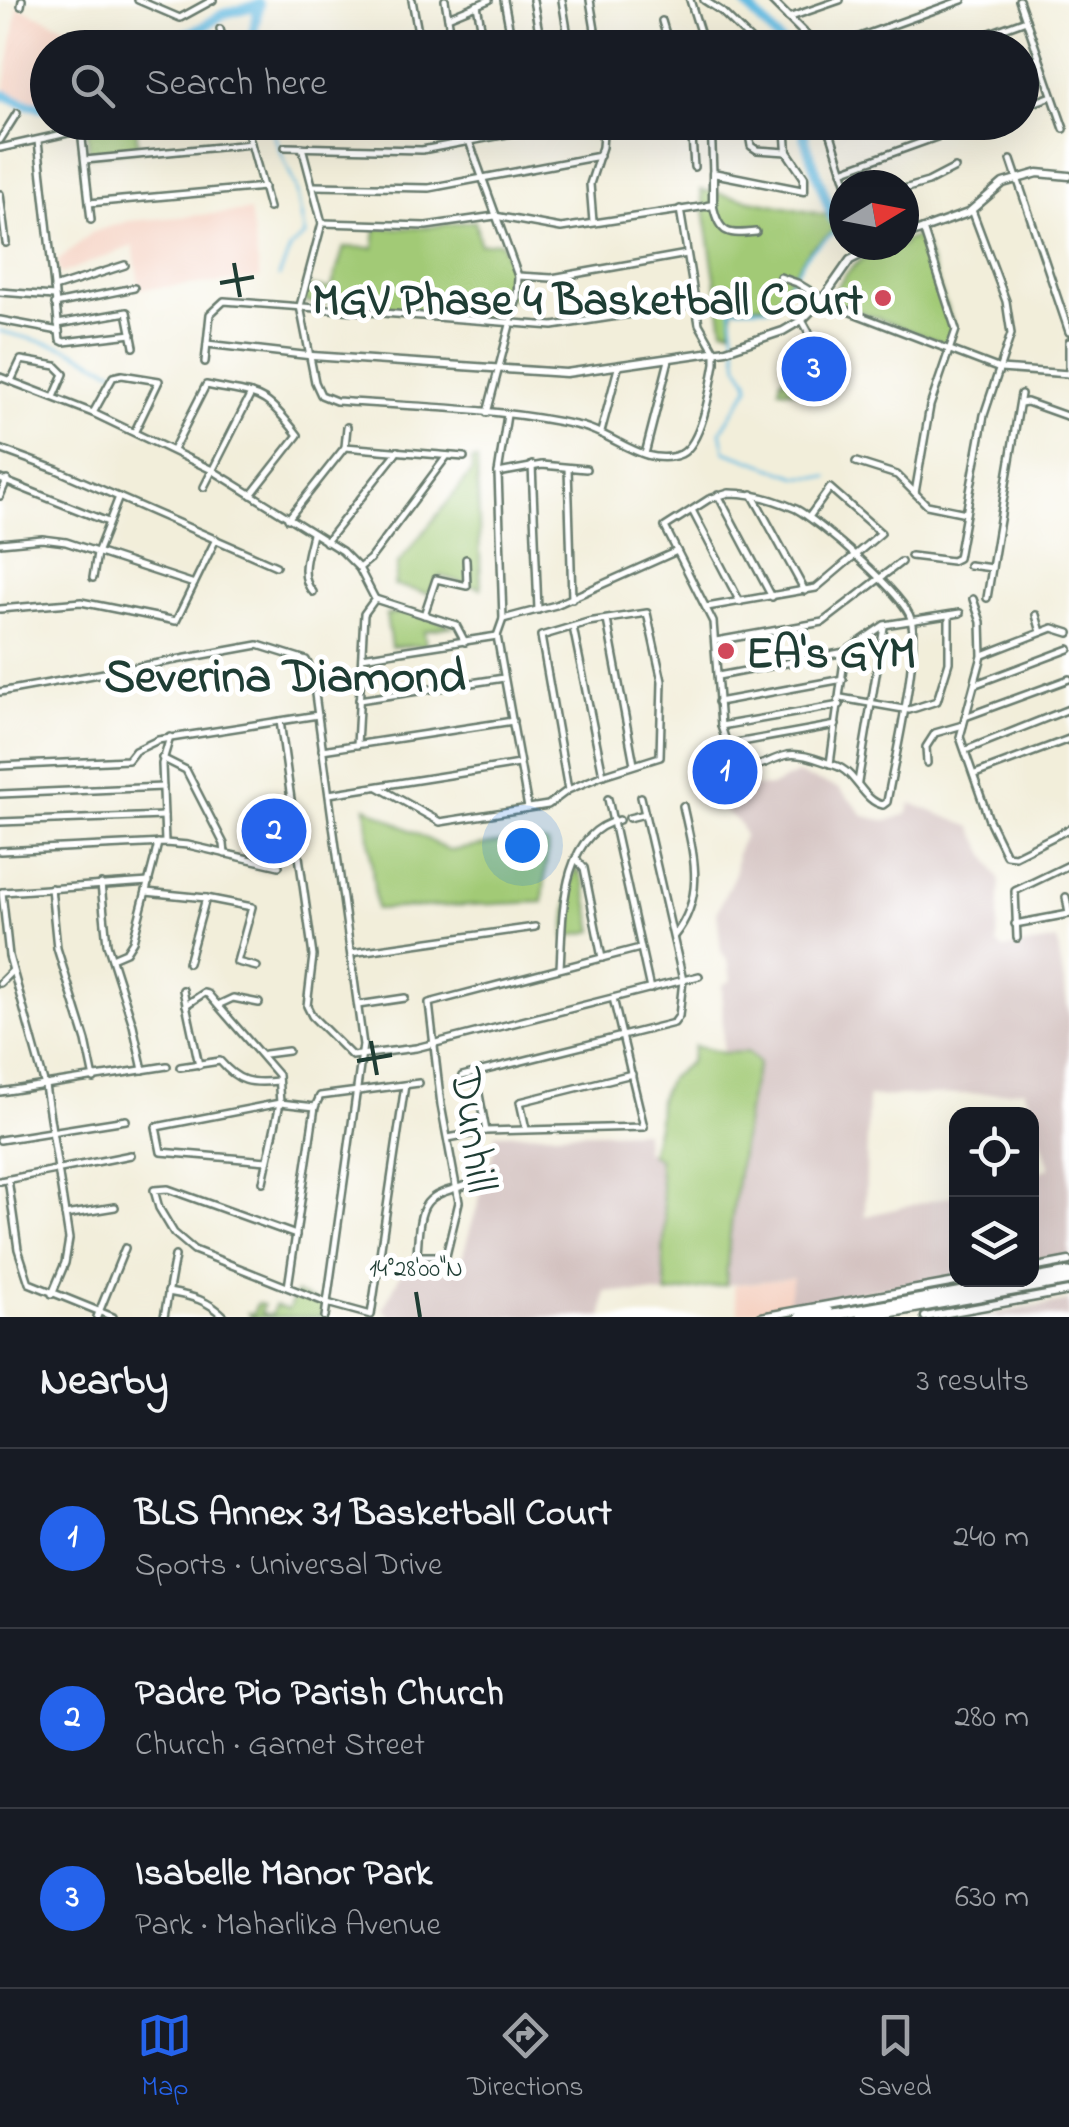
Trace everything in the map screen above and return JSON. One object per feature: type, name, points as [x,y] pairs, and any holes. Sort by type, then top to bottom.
[{"type":"highway","points":[[1039,1272],[1069,1273]]},
{"type":"highway","points":[[822,1317],[1069,1273]]},
{"type":"highway","points":[[861,1317],[1069,1273]]},
{"type":"highway","points":[[883,1317],[1069,1273]]},
{"type":"highway","points":[[800,1317],[969,1287]]},
{"type":"street","points":[[138,0],[180,18],[213,0]]},
{"type":"street","points":[[412,0],[418,30]]},
{"type":"street","points":[[444,0],[450,30]]},
{"type":"street","points":[[448,16],[489,0]]},
{"type":"street","points":[[504,0],[510,30]]},
{"type":"street","points":[[533,0],[539,30]]},
{"type":"street","points":[[562,0],[567,30]]},
{"type":"street","points":[[590,0],[595,30]]},
{"type":"street","points":[[690,0],[699,30]]},
{"type":"street","points":[[704,0],[741,30]]},
{"type":"street","points":[[771,0],[800,30]]},
{"type":"street","points":[[788,18],[840,0]]},
{"type":"street","points":[[879,30],[962,0]]},
{"type":"street","points":[[1020,0],[1029,30]]},
{"type":"street","points":[[478,5],[482,30]]},
{"type":"street","points":[[998,30],[1026,20]]},
{"type":"street","points":[[662,21],[665,30]]},
{"type":"street","points":[[1039,58],[1064,129]]},
{"type":"street","points":[[1039,100],[1052,96]]},
{"type":"street","points":[[0,144],[17,113]]},
{"type":"street","points":[[0,144],[38,140],[61,342],[132,334]]},
{"type":"street","points":[[83,140],[92,220]]},
{"type":"street","points":[[251,140],[270,208]]},
{"type":"street","points":[[285,147],[422,150],[473,140]]},
{"type":"street","points":[[594,222],[590,184],[602,140]]},
{"type":"street","points":[[692,140],[694,167]]},
{"type":"street","points":[[712,140],[714,174],[710,205],[725,232],[756,232]]},
{"type":"street","points":[[750,140],[758,150],[787,152]]},
{"type":"street","points":[[714,174],[804,191],[804,177],[787,152],[786,140]]},
{"type":"street","points":[[832,140],[841,170]]},
{"type":"street","points":[[847,170],[929,140]]},
{"type":"street","points":[[468,141],[518,276],[512,322],[487,413]]},
{"type":"street","points":[[85,160],[252,144]]},
{"type":"street","points":[[302,147],[322,223],[300,306],[317,390],[328,399],[578,425],[601,432],[644,455],[672,456],[694,443],[714,369],[715,352],[699,324],[680,209]]},
{"type":"street","points":[[312,186],[429,188],[600,156]]},
{"type":"street","points":[[1011,160],[1066,310],[1069,332]]},
{"type":"street","points":[[919,185],[954,168]]},
{"type":"street","points":[[919,230],[972,210],[992,190],[1018,178],[1052,172],[1069,176]]},
{"type":"street","points":[[90,203],[264,187]]},
{"type":"street","points":[[0,194],[6,243]]},
{"type":"street","points":[[322,223],[426,226],[495,216],[561,228],[710,205]]},
{"type":"street","points":[[912,556],[956,560],[984,415],[1012,334],[1011,319],[972,210]]},
{"type":"street","points":[[915,493],[930,406],[956,330],[923,229]]},
{"type":"street","points":[[518,276],[552,278],[687,254]]},
{"type":"street","points":[[207,344],[498,370],[566,373],[618,368],[726,350],[783,331],[802,320],[822,300],[850,260]]},
{"type":"street","points":[[0,292],[54,292],[125,265]]},
{"type":"street","points":[[780,277],[822,300],[1000,369],[1069,375],[1069,342]]},
{"type":"street","points":[[55,304],[134,288]]},
{"type":"street","points":[[205,362],[210,314],[224,300],[552,326],[696,304]]},
{"type":"street","points":[[0,320],[58,328],[125,312],[134,346]]},
{"type":"street","points":[[802,320],[821,358]]},
{"type":"street","points":[[11,381],[21,360],[56,366],[64,374],[54,396]]},
{"type":"street","points":[[644,455],[669,360]]},
{"type":"street","points":[[601,432],[618,368]]},
{"type":"street","points":[[92,412],[113,377],[122,374],[158,380],[135,432]]},
{"type":"street","points":[[0,377],[92,412],[212,470],[349,557],[374,598],[456,625],[465,642]]},
{"type":"street","points":[[173,450],[206,385],[251,394],[272,403],[298,435],[251,496]]},
{"type":"street","points":[[204,487],[251,394]]},
{"type":"street","points":[[987,598],[1021,394]]},
{"type":"street","points":[[1020,403],[1069,417]]},
{"type":"street","points":[[508,415],[498,473],[504,618],[496,636],[528,808]]},
{"type":"street","points":[[288,519],[345,447],[347,427]]},
{"type":"street","points":[[345,447],[464,457]]},
{"type":"street","points":[[0,449],[276,566]]},
{"type":"street","points":[[326,542],[398,450]]},
{"type":"street","points":[[359,568],[370,559],[448,456]]},
{"type":"street","points":[[856,462],[898,475],[927,505],[966,512]]},
{"type":"street","points":[[498,473],[532,465],[586,469]]},
{"type":"street","points":[[532,465],[538,610]]},
{"type":"street","points":[[568,468],[572,598]]},
{"type":"street","points":[[0,496],[4,480],[108,522]]},
{"type":"street","points":[[707,608],[822,585],[881,533],[830,488],[809,518]]},
{"type":"street","points":[[752,494],[804,591]]},
{"type":"street","points":[[752,494],[775,500],[809,518],[881,579],[901,601],[912,621],[913,641],[903,709],[887,802],[883,805],[873,802],[843,768],[830,764],[797,755],[767,766],[732,762],[721,726],[716,641],[707,608],[665,527],[718,495],[752,494]]},
{"type":"street","points":[[718,495],[772,597]]},
{"type":"street","points":[[93,578],[119,497]]},
{"type":"street","points":[[692,510],[740,602]]},
{"type":"street","points":[[312,534],[304,571],[313,592]]},
{"type":"street","points":[[0,544],[42,539],[66,542],[194,584]]},
{"type":"street","points":[[0,608],[80,602],[176,621],[216,539]]},
{"type":"street","points":[[504,618],[572,598],[678,550]]},
{"type":"street","points":[[424,615],[436,579],[467,586],[466,559]]},
{"type":"street","points":[[716,641],[823,622],[901,562]]},
{"type":"street","points":[[969,564],[992,568]]},
{"type":"street","points":[[357,745],[364,614],[374,598]]},
{"type":"street","points":[[973,599],[981,622],[982,656],[960,734],[989,820],[1006,855],[1016,856],[1069,829]]},
{"type":"street","points":[[378,787],[440,822],[548,804],[602,775],[660,757],[662,681],[647,613],[541,636],[568,790]]},
{"type":"street","points":[[718,676],[846,652],[884,625],[960,613]]},
{"type":"street","points":[[721,726],[840,702],[903,709],[933,703],[939,697],[950,653],[950,614]]},
{"type":"street","points":[[1036,615],[1041,632]]},
{"type":"street","points":[[607,620],[634,764]]},
{"type":"street","points":[[858,782],[884,625]]},
{"type":"street","points":[[573,627],[602,775]]},
{"type":"street","points":[[982,656],[1053,628],[1069,633]]},
{"type":"street","points":[[362,658],[496,636]]},
{"type":"street","points":[[0,692],[258,644],[306,660],[318,715],[363,1057],[324,1317]]},
{"type":"street","points":[[976,684],[1069,649]]},
{"type":"street","points":[[830,764],[846,652]]},
{"type":"street","points":[[359,700],[504,678]]},
{"type":"street","points":[[718,702],[843,679]]},
{"type":"street","points":[[927,763],[926,747],[935,733],[1069,679]]},
{"type":"street","points":[[967,753],[1069,710]]},
{"type":"street","points":[[0,766],[128,760],[136,751],[170,737],[318,715]]},
{"type":"street","points":[[280,721],[313,956],[307,1006],[348,1054],[363,1057],[432,1044],[699,976]]},
{"type":"street","points":[[322,750],[512,721]]},
{"type":"street","points":[[726,745],[836,725]]},
{"type":"street","points":[[112,958],[126,952],[132,941],[154,858],[162,843],[162,758],[170,737]]},
{"type":"street","points":[[974,774],[1069,739]]},
{"type":"street","points":[[162,758],[186,770],[224,844],[225,854]]},
{"type":"street","points":[[329,794],[520,764]]},
{"type":"street","points":[[0,794],[163,788]]},
{"type":"street","points":[[462,1076],[674,1024],[679,1016],[683,980],[641,797]]},
{"type":"street","points":[[608,799],[616,820],[650,989]]},
{"type":"street","points":[[673,938],[687,916],[698,873],[683,806]]},
{"type":"street","points":[[629,818],[646,814]]},
{"type":"street","points":[[0,822],[164,816]]},
{"type":"street","points":[[616,820],[592,831],[576,858],[567,884],[560,968],[640,948]]},
{"type":"street","points":[[0,851],[162,843],[279,866]]},
{"type":"street","points":[[576,858],[584,868],[602,958]]},
{"type":"street","points":[[1017,938],[1016,891],[1069,865]]},
{"type":"street","points":[[52,1294],[65,1264],[69,1238],[45,1086],[12,971],[1,892],[148,882]]},
{"type":"street","points":[[101,884],[105,933],[143,1070]]},
{"type":"street","points":[[52,888],[57,948],[94,1079]]},
{"type":"street","points":[[146,892],[252,907],[237,962],[258,967]]},
{"type":"street","points":[[188,964],[206,898]]},
{"type":"street","points":[[1015,924],[1069,915],[1066,898]]},
{"type":"street","points":[[351,954],[534,927]]},
{"type":"street","name":"Dunhill","points":[[444,1264],[459,1202],[432,1044],[429,1003],[560,968]]},
{"type":"street","points":[[0,983],[12,971]]},
{"type":"street","points":[[183,990],[199,1065]]},
{"type":"street","points":[[186,1006],[206,992],[262,1054],[279,1081],[280,1103],[263,1182]]},
{"type":"street","points":[[218,1005],[233,998],[259,1003]]},
{"type":"street","points":[[358,1004],[405,998]]},
{"type":"street","points":[[448,1138],[486,1131],[644,1128],[613,998]]},
{"type":"street","points":[[262,1054],[288,1051]]},
{"type":"street","points":[[180,1067],[220,1061],[244,1082],[279,1081]]},
{"type":"street","points":[[0,1092],[167,1066]]},
{"type":"street","points":[[475,1073],[486,1131]]},
{"type":"street","points":[[526,1129],[520,1102],[632,1074]]},
{"type":"street","points":[[288,1287],[314,1106],[320,1096],[419,1082]]},
{"type":"street","points":[[296,1235],[168,1189],[154,1190],[158,1208],[182,1243],[327,1302],[371,1315],[405,1085]]},
{"type":"street","points":[[267,1161],[161,1152],[156,1127],[280,1103],[314,1106]]},
{"type":"street","points":[[0,1140],[126,1120]]},
{"type":"street","points":[[113,1317],[98,1315],[29,1283],[23,1272],[4,1180],[130,1155]]},
{"type":"street","points":[[446,1256],[417,1256],[418,1218],[434,1194],[482,1180]]},
{"type":"street","points":[[64,1215],[115,1207]]},
{"type":"street","points":[[98,1315],[124,1248]]},
{"type":"street","points":[[164,1317],[175,1256]]},
{"type":"street","points":[[762,1317],[949,1283]]},
{"type":"street","points":[[168,1292],[195,1297],[224,1317]]},
{"type":"street","points":[[925,1317],[1069,1292]]},
{"type":"shaded area","points":[[18,7],[73,30],[30,30],[30,99],[4,91]]},
{"type":"shaded area","points":[[250,211],[260,279],[140,289],[133,246],[60,274],[57,262],[92,232],[129,221]]},
{"type":"shaded area","points":[[797,774],[839,788],[865,816],[887,821],[907,814],[911,803],[972,827],[1000,881],[997,944],[1003,949],[1057,940],[1069,1014],[1069,1256],[1039,1261],[1039,1172],[1050,1168],[1039,1135],[1039,1107],[1030,1107],[1024,1089],[868,1097],[865,1216],[949,1197],[949,1276],[787,1305],[793,1278],[726,1285],[738,1173],[752,1080],[759,1063],[739,1051],[723,1053],[722,985],[731,980],[728,961],[721,951],[717,912],[735,873],[737,852],[744,836],[740,824],[711,798],[713,788],[772,786]]},
{"type":"shaded area","points":[[644,1131],[645,1151],[658,1157],[667,1294],[605,1291],[603,1317],[391,1317],[383,1309],[402,1271],[458,1271],[495,1146],[495,1134]]},
{"type":"shaded area","points":[[794,1278],[787,1305],[739,1314],[733,1285]]},
{"type":"shaded area","points":[[1069,1301],[1069,1317],[979,1317]]},
{"type":"green space","points":[[88,140],[137,140],[138,150],[90,155]]},
{"type":"green space","points":[[701,190],[829,216],[829,235],[810,249],[774,304],[733,306],[732,329],[723,328]]},
{"type":"green space","points":[[475,221],[480,244],[501,242],[515,277],[513,298],[496,298],[494,318],[304,302],[308,286],[331,289],[344,247],[374,248],[376,228],[420,228]]},
{"type":"green space","points":[[919,239],[923,241],[952,322],[948,345],[837,303],[831,296],[861,260],[919,260]]},
{"type":"green space","points":[[826,359],[824,393],[779,389],[781,379]]},
{"type":"green space","points":[[472,460],[477,460],[481,588],[440,576],[429,594],[394,585],[398,564],[471,473]]},
{"type":"green space","points":[[411,611],[452,626],[424,631],[426,645],[391,647],[386,615]]},
{"type":"green space","points":[[366,807],[450,851],[530,837],[548,844],[543,902],[376,909]]},
{"type":"green space","points":[[576,867],[585,884],[594,931],[565,937],[570,884]]},
{"type":"green space","points":[[694,1046],[723,1053],[747,1052],[759,1063],[745,1125],[726,1285],[667,1294],[658,1158],[650,1154],[659,1100],[669,1079],[690,1062]]},
{"type":"green space","points":[[296,1293],[324,1305],[322,1317],[250,1317],[248,1313],[253,1314],[257,1303],[263,1305],[261,1313],[271,1316],[275,1305],[288,1310]]},
{"type":"waterway","points":[[742,0],[770,30]]},
{"type":"waterway","points":[[254,30],[259,4]]},
{"type":"waterway","points":[[197,30],[223,14],[259,5]]},
{"type":"waterway","points":[[0,96],[30,105]]},
{"type":"waterway","points":[[276,140],[296,188],[305,236],[291,247],[279,276]]},
{"type":"waterway","points":[[805,140],[829,208]]},
{"type":"waterway","points":[[829,236],[809,252],[774,307],[731,308],[738,365],[749,387],[721,431],[725,451],[798,477],[829,477]]},
{"type":"waterway","points":[[0,331],[66,348],[114,371]]},
{"type":"place","name":"MGV Phase 4 Basketball Court","points":[[883,298]]},
{"type":"place","name":"Isabelle Manor Park","points":[[814,369]]},
{"type":"place","name":"EA's GYM","points":[[726,651]]},
{"type":"place","name":"BLS Annex 31 Basketball Court","points":[[725,772]]},
{"type":"place","name":"Padre Pio Parish Church","points":[[274,831]]},
{"type":"district","name":"Severina Diamond","points":[[285,674]]}]
